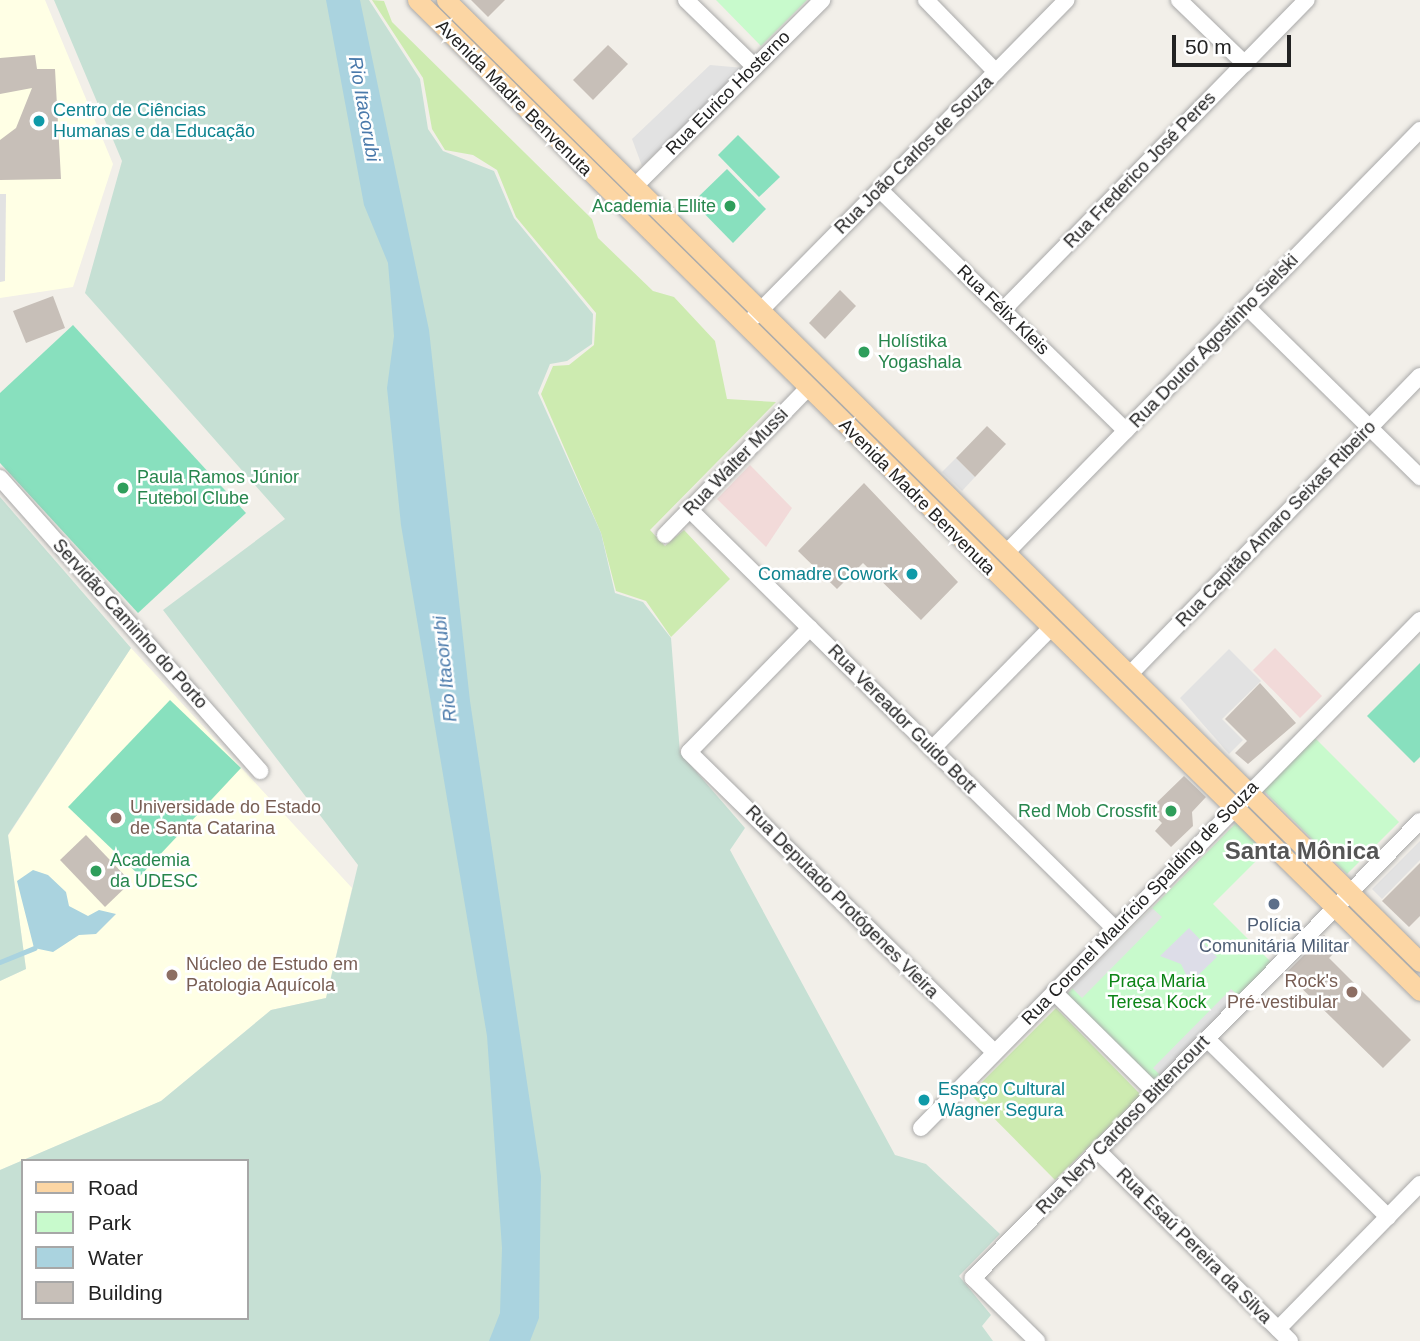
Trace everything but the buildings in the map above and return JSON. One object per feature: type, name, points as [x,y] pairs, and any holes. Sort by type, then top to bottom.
[{"type":"main road","name":"Avenida Madre Benvenuta","points":[[417,0],[1049,629],[1420,991]]},
{"type":"main road","name":"Avenida Madre Benvenuta","points":[[446,0],[1132,672],[1420,962]]},
{"type":"main road","points":[[617,202],[635,186]]},
{"type":"street","points":[[686,0],[755,67]]},
{"type":"street","name":"Rua Eurico Hosterno","points":[[635,186],[822,0]]},
{"type":"street","points":[[926,0],[996,72]]},
{"type":"street","name":"Rua João Carlos de Souza","points":[[744,327],[1067,0]]},
{"type":"street","points":[[1179,0],[1245,64]]},
{"type":"street","name":"Rua Frederico José Peres","points":[[1003,310],[1307,0]]},
{"type":"street","name":"Rua Doutor Agostinho Sielski","points":[[1008,551],[1420,130]]},
{"type":"street","name":"Rua Félix Kleis","points":[[880,190],[1126,431]]},
{"type":"street","points":[[1247,307],[1420,477]]},
{"type":"street","name":"Rua Capitão Amaro Seixas Ribeiro","points":[[1132,672],[1420,376]]},
{"type":"street","name":"Rua Walter Mussi","points":[[665,534],[807,389]]},
{"type":"street","name":"Servidão Caminho do Porto","points":[[0,478],[260,771]]},
{"type":"street","name":"Rua Vereador Guido Bott","points":[[690,509],[1115,929]]},
{"type":"street","name":"Rua Coronel Maurício Spalding de Souza","points":[[921,1128],[1420,620]]},
{"type":"street","name":"Rua Deputado Protógenes Vieira","points":[[810,628],[689,752],[994,1052]]},
{"type":"street","points":[[932,749],[1049,629]]},
{"type":"street","name":"Rua Nery Cardoso Bittencourt","points":[[1037,1341],[973,1278],[1420,821]]},
{"type":"street","points":[[1054,992],[1155,1092]]},
{"type":"street","points":[[1207,1039],[1388,1217]]},
{"type":"street","name":"Rua Esaú Pereira da Silva","points":[[1098,1151],[1290,1341]]},
{"type":"street","points":[[1278,1329],[1420,1184]]},
{"type":"shaded area","points":[[0,0],[45,0],[113,164],[73,287],[0,298]]},
{"type":"shaded area","points":[[54,0],[369,0],[420,79],[428,129],[443,151],[494,171],[514,218],[593,314],[592,344],[567,361],[550,364],[538,393],[601,533],[615,593],[643,602],[671,638],[680,753],[745,828],[730,850],[895,1155],[926,1164],[1000,1234],[959,1276],[991,1315],[982,1326],[993,1341],[0,1341],[0,1170],[21,1161],[21,1320],[248,1320],[248,1159],[26,1159],[161,1101],[271,1010],[326,998],[358,865],[163,610],[285,519],[85,293],[122,161]]},
{"type":"shaded area","points":[[710,65],[744,68],[642,166],[632,139]]},
{"type":"shaded area","points":[[0,194],[6,194],[5,281],[0,282]]},
{"type":"shaded area","points":[[956,458],[975,477],[962,491],[942,472]]},
{"type":"shaded area","points":[[750,465],[792,508],[766,547],[717,499]]},
{"type":"shaded area","points":[[0,497],[131,648],[8,835],[26,969],[0,981]]},
{"type":"shaded area","points":[[131,648],[352,888],[326,998],[271,1010],[161,1101],[0,1170],[0,981],[26,969],[8,836]]},
{"type":"shaded area","points":[[1275,648],[1322,696],[1300,718],[1253,670]]},
{"type":"shaded area","points":[[1229,649],[1261,681],[1222,719],[1243,740],[1229,754],[1180,698]]},
{"type":"shaded area","points":[[1420,841],[1420,860],[1382,899],[1372,889]]},
{"type":"shaded area","points":[[1152,908],[1162,917],[1082,998],[1072,988]]},
{"type":"shaded area","points":[[1189,928],[1217,957],[1190,983],[1181,964],[1160,956]]},
{"type":"shaded area","points":[[1231,989],[1241,998],[1162,1077],[1153,1068]]},
{"type":"green space","points":[[372,0],[384,1],[392,22],[592,219],[598,238],[653,291],[674,297],[715,341],[727,399],[776,402],[650,530],[665,546],[684,530],[730,579],[671,637],[646,601],[616,591],[601,533],[541,394],[553,366],[569,365],[594,345],[596,313],[516,217],[497,170],[473,155],[445,150],[432,129],[423,78]]},
{"type":"green space","points":[[716,0],[807,0],[761,46]]},
{"type":"green space","name":"Academia Ellite","points":[[738,135],[780,177],[759,197],[718,155]]},
{"type":"green space","name":"Academia Ellite","points":[[727,169],[766,209],[733,243],[693,202]]},
{"type":"green space","name":"Paula Ramos Júnior Futebol Clube","points":[[73,325],[246,513],[138,613],[0,463],[0,393]]},
{"type":"green space","points":[[1420,663],[1420,757],[1414,763],[1367,716]]},
{"type":"green space","points":[[170,700],[241,768],[140,876],[68,807]]},
{"type":"green space","points":[[1315,738],[1399,822],[1347,874],[1263,790]]},
{"type":"green space","name":"Praça Maria Teresa Kock","points":[[1236,823],[1265,852],[1213,904],[1274,965],[1157,1083],[1067,994]]},
{"type":"green space","points":[[1056,1008],[1141,1095],[1055,1180],[970,1094]]},
{"type":"water","name":"Rio Itacorubi","points":[[326,0],[360,0],[429,330],[470,701],[541,1176],[539,1318],[530,1341],[489,1341],[500,1313],[502,1248],[487,1036],[401,525],[387,388],[394,336],[388,263],[364,205]]},
{"type":"water","points":[[33,870],[48,875],[66,892],[69,906],[88,916],[99,910],[116,914],[96,934],[79,935],[53,952],[34,948],[17,881]]},
{"type":"waterway","points":[[0,962],[34,948]]},
{"type":"place","name":"Centro de Ciências Humanas e da Educação","points":[[39,121]]},
{"type":"place","name":"Academia Ellite","points":[[730,206]]},
{"type":"place","name":"Holístika Yogashala","points":[[864,352]]},
{"type":"place","name":"Paula Ramos Júnior Futebol Clube","points":[[123,488]]},
{"type":"place","name":"Comadre Cowork","points":[[912,574]]},
{"type":"place","name":"Red Mob Crossfit","points":[[1171,811]]},
{"type":"place","name":"Universidade do Estado de Santa Catarina","points":[[116,818]]},
{"type":"place","name":"Academia da UDESC","points":[[96,871]]},
{"type":"place","name":"Polícia Comunitária Militar","points":[[1274,904]]},
{"type":"place","name":"Núcleo de Estudo em Patologia Aquícola","points":[[172,975]]},
{"type":"place","name":"Rock's Pré-vestibular","points":[[1352,992]]},
{"type":"place","name":"Espaço Cultural Wagner Segura","points":[[924,1100]]},
{"type":"district","name":"Santa Mônica","points":[[1302,851]]}]
